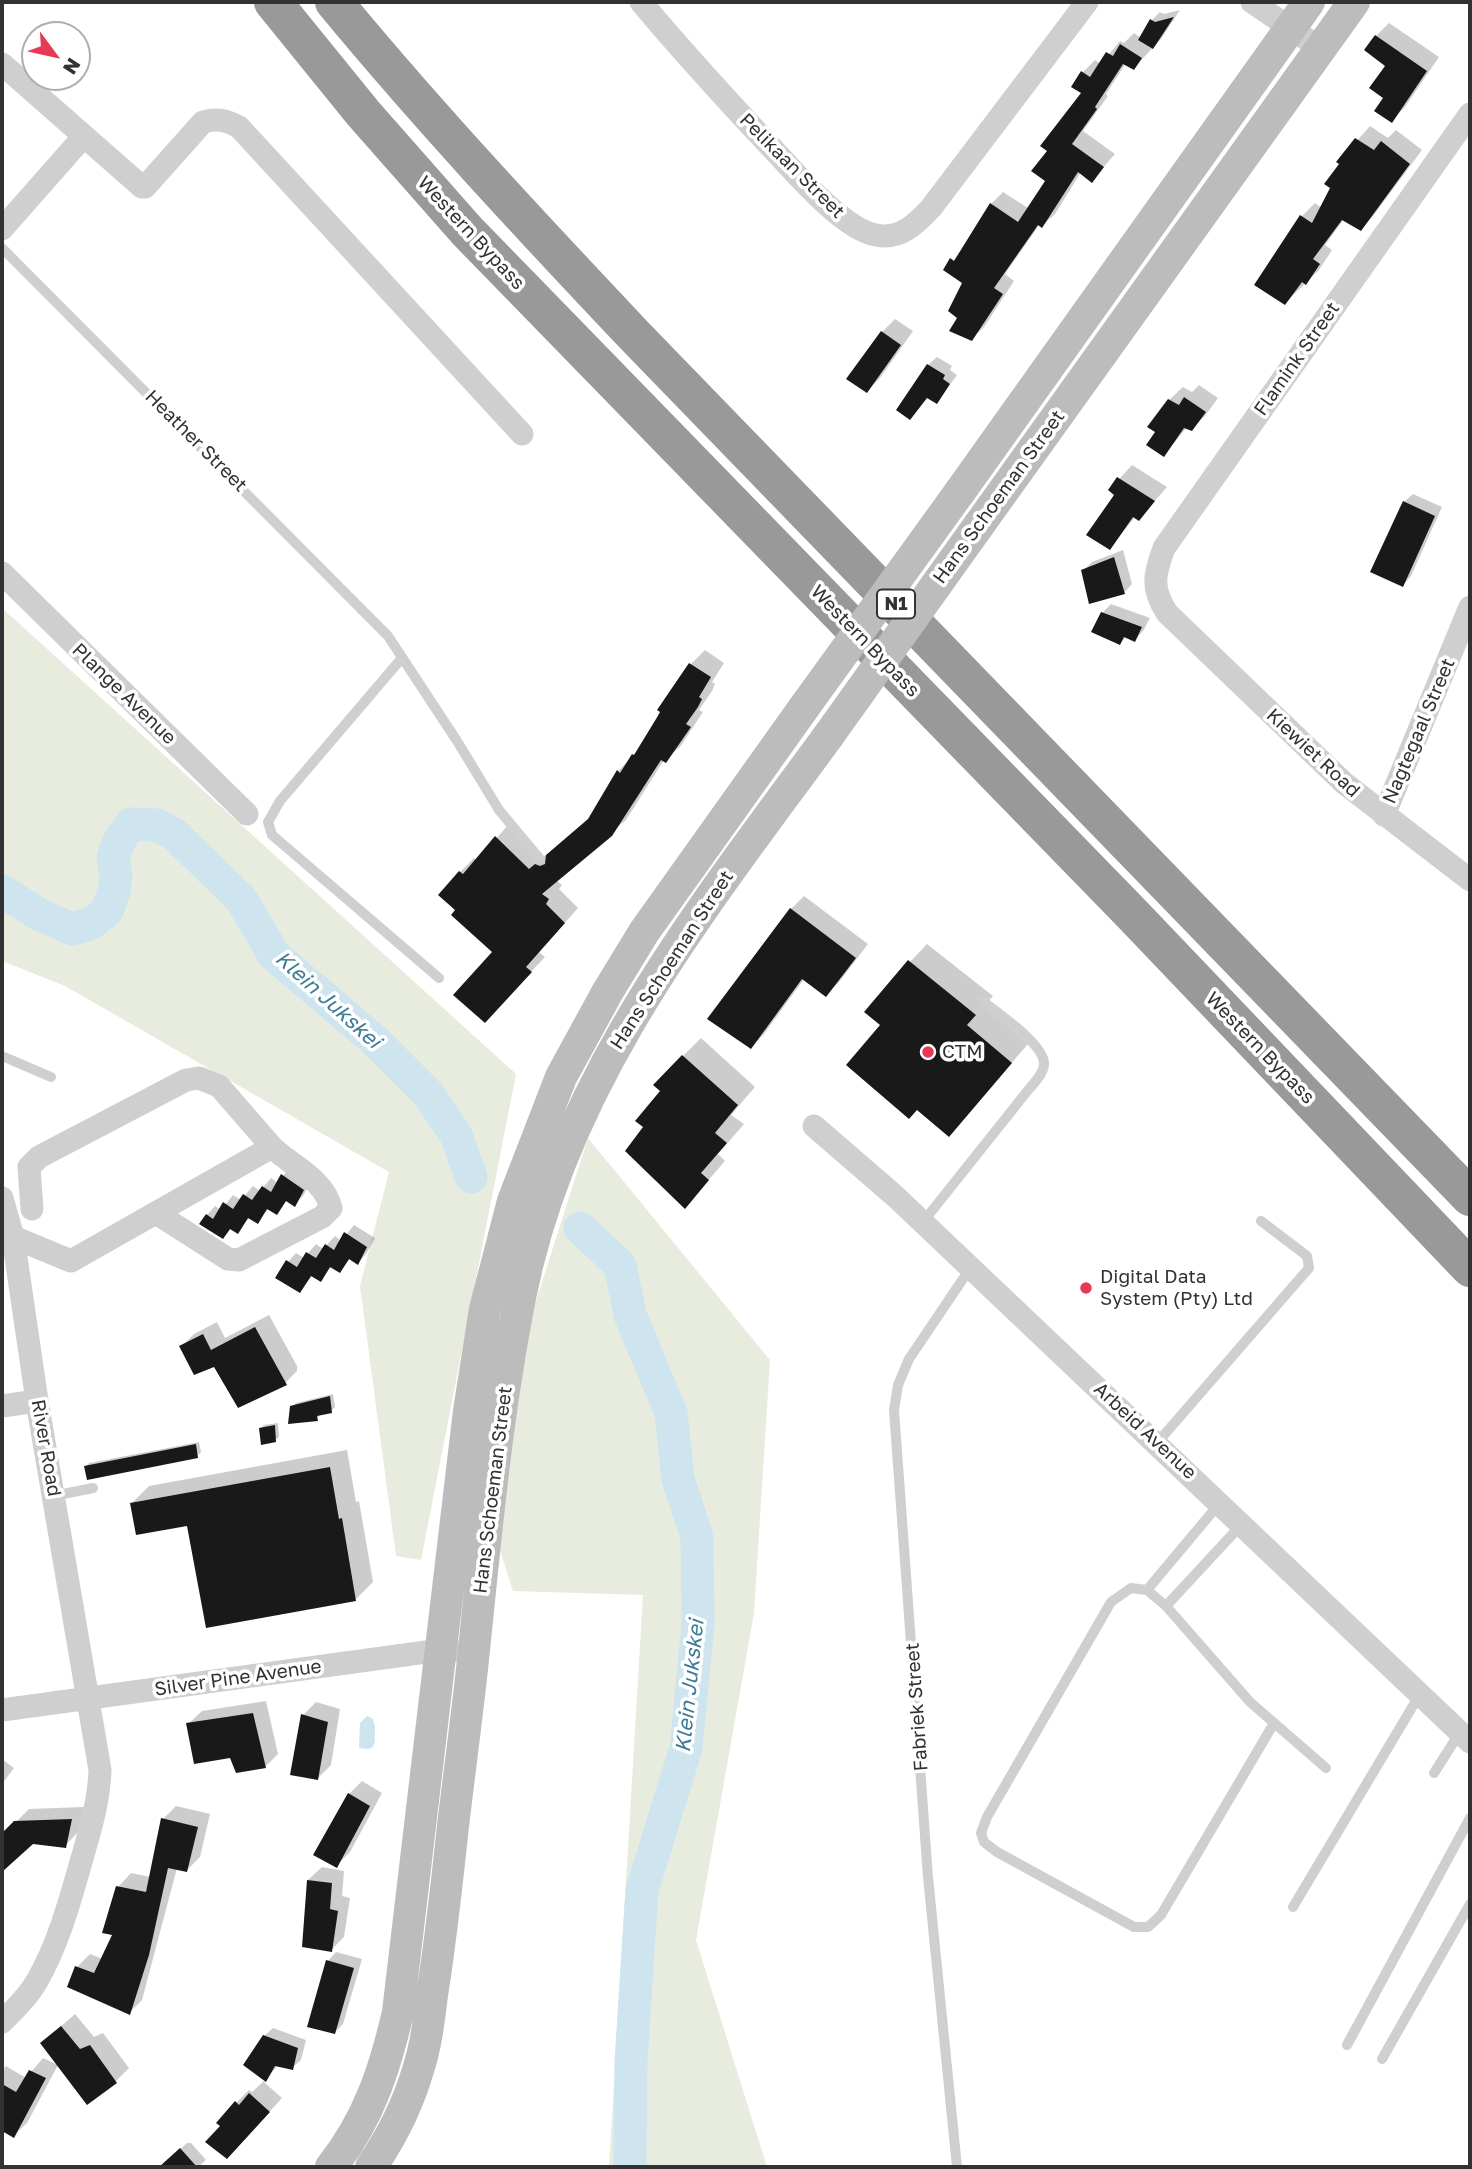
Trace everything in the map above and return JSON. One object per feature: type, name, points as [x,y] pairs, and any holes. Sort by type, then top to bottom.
[{"type":"highway","name":"Western Bypass","points":[[273,2],[363,113],[467,231],[1123,905],[1470,1268]]},
{"type":"highway","name":"N1","points":[[334,2],[500,193],[633,334],[1470,1197]]},
{"type":"main road","name":"Hans Schoeman Street","points":[[331,2167],[360,2126],[374,2098],[387,2060],[398,2012],[475,1370],[485,1309],[513,1201],[561,1077],[644,932],[1309,2]]},
{"type":"main road","name":"Hans Schoeman Street","points":[[377,2164],[418,2073],[426,2037],[439,1950],[474,1651],[486,1518],[517,1311],[547,1199],[572,1133],[611,1053],[647,991],[727,874],[830,735],[1354,2]]},
{"type":"street","name":"Pelikaan Street","points":[[641,2],[719,93],[834,211],[867,233],[888,236],[909,228],[931,208],[1087,2]]},
{"type":"street","points":[[1252,2],[1321,49]]},
{"type":"street","points":[[2,64],[142,187],[145,187],[203,122],[214,119],[228,121],[239,127],[522,434]]},
{"type":"street","name":"Flamink Street","points":[[1167,613],[1157,597],[1155,582],[1164,548],[1470,114]]},
{"type":"street","points":[[2,229],[84,136]]},
{"type":"street","name":"Plange Avenue","points":[[2,573],[247,814]]},
{"type":"street","name":"Nagtegaal Street","points":[[1384,815],[1470,607]]},
{"type":"street","name":"Kiewiet Road","points":[[1167,613],[1344,783],[1470,880]]},
{"type":"street","points":[[32,1209],[29,1167],[39,1157],[186,1080],[199,1078],[219,1086],[272,1147],[309,1175],[327,1194],[331,1208],[322,1217],[239,1260],[228,1259],[156,1213]]},
{"type":"street","name":"Arbeid Avenue","points":[[814,1126],[971,1267],[1465,1737]]},
{"type":"street","points":[[13,1237],[71,1261],[272,1147]]},
{"type":"street","name":"River Road","points":[[2,1198],[13,1237],[37,1401],[100,1770],[94,1815],[55,1942],[36,1982],[2,2022]]},
{"type":"street","points":[[2,1406],[37,1401]]},
{"type":"street","name":"Silver Pine Avenue","points":[[2,1710],[441,1650],[474,1651]]},
{"type":"lane","name":"Heather Street","points":[[2,248],[388,636],[499,810],[539,858]]},
{"type":"lane","points":[[401,659],[280,801],[268,822],[272,835],[439,978]]},
{"type":"lane","points":[[923,1222],[1044,1067],[1038,1046],[983,1001]]},
{"type":"lane","points":[[2,1056],[51,1077]]},
{"type":"lane","points":[[1157,1443],[1309,1268],[1307,1256],[1261,1221]]},
{"type":"lane","name":"Fabriek Street","points":[[957,2167],[928,1877],[894,1410],[898,1385],[909,1359],[971,1267]]},
{"type":"lane","points":[[53,1496],[93,1488]]},
{"type":"lane","points":[[1147,1590],[1220,1503]]},
{"type":"lane","points":[[1166,1606],[1242,1524]]},
{"type":"lane","points":[[1274,1723],[1161,1915],[1148,1927],[1134,1927],[997,1852],[984,1842],[981,1833],[987,1817],[1111,1602],[1130,1588],[1147,1590],[1166,1606],[1250,1702],[1326,1768]]},
{"type":"lane","points":[[1293,1907],[1420,1694]]},
{"type":"lane","points":[[1434,1773],[1465,1737]]},
{"type":"lane","points":[[1347,2046],[1470,1818]]},
{"type":"lane","points":[[1382,2059],[1470,1904]]},
{"type":"shaded area","points":[[2,608],[516,1074],[421,1560],[396,1556],[360,1286],[389,1172],[65,986],[2,961]]},
{"type":"shaded area","points":[[588,1138],[770,1360],[754,1613],[696,1940],[767,2167],[609,2167],[643,1595],[513,1591],[497,1541],[528,1326]]},
{"type":"water","points":[[367,1716],[372,1718],[375,1730],[373,1747],[368,1749],[359,1748],[360,1723]]},
{"type":"building","points":[[1174,17],[1153,49],[1138,40],[1150,19],[1155,22]]},
{"type":"building","points":[[1375,35],[1427,71],[1392,123],[1374,111],[1383,98],[1369,88],[1385,66],[1364,50]]},
{"type":"building","points":[[1120,44],[1142,58],[1134,70],[1123,64],[1095,107],[1097,109],[1072,144],[1104,167],[1092,183],[1078,172],[1042,228],[1038,225],[994,288],[1003,294],[972,341],[949,331],[957,318],[948,311],[962,283],[943,270],[950,258],[954,261],[990,203],[1018,222],[1045,181],[1031,171],[1047,151],[1040,146],[1081,93],[1071,87],[1081,71],[1090,77],[1106,52],[1113,56]]},
{"type":"building","points":[[1355,138],[1374,150],[1381,141],[1410,164],[1361,231],[1342,220],[1313,259],[1320,264],[1306,285],[1302,282],[1285,305],[1254,285],[1300,215],[1312,223],[1330,188],[1324,184],[1339,164],[1336,162]]},
{"type":"building","points":[[881,331],[901,345],[867,393],[846,379]]},
{"type":"building","points":[[927,364],[945,375],[943,379],[950,384],[937,404],[927,398],[910,420],[896,410]]},
{"type":"building","points":[[1184,397],[1206,412],[1192,431],[1184,428],[1164,457],[1146,445],[1155,432],[1147,427],[1168,399],[1179,405]]},
{"type":"building","points":[[1117,477],[1155,501],[1139,521],[1133,517],[1110,550],[1086,535],[1114,495],[1108,490]]},
{"type":"building","points":[[1403,501],[1435,516],[1403,587],[1370,572]]},
{"type":"building","points":[[1114,557],[1125,594],[1089,604],[1081,570]]},
{"type":"building","points":[[1101,612],[1142,627],[1135,642],[1124,637],[1120,645],[1091,632]]},
{"type":"building","points":[[689,663],[711,677],[699,697],[702,699],[698,707],[686,724],[691,727],[666,763],[661,760],[612,836],[542,894],[549,899],[546,904],[565,923],[526,967],[532,972],[485,1023],[453,995],[492,952],[451,915],[455,910],[438,895],[459,871],[463,874],[495,836],[529,869],[535,864],[545,864],[546,855],[588,819],[617,770],[620,773],[632,754],[634,755],[660,712],[657,710]]},
{"type":"building","points":[[790,908],[856,958],[826,997],[802,979],[751,1049],[707,1019]]},
{"type":"building","name":"CTM","points":[[908,960],[976,1015],[967,1025],[1012,1063],[949,1137],[917,1110],[909,1119],[846,1065],[880,1025],[864,1012]]},
{"type":"building","points":[[682,1055],[738,1105],[715,1133],[727,1143],[701,1173],[709,1180],[685,1209],[625,1151],[643,1127],[635,1121],[660,1091],[653,1085]]},
{"type":"building","points":[[281,1174],[304,1190],[295,1207],[286,1201],[277,1215],[267,1209],[258,1224],[248,1218],[238,1234],[230,1229],[223,1239],[199,1224],[206,1214],[213,1219],[223,1202],[233,1209],[243,1194],[252,1200],[262,1186],[271,1192]]},
{"type":"building","points":[[344,1232],[367,1247],[358,1265],[349,1259],[340,1273],[330,1267],[321,1282],[311,1276],[300,1293],[275,1278],[286,1260],[297,1267],[306,1252],[316,1258],[325,1244],[334,1250]]},
{"type":"building","points":[[255,1327],[287,1385],[238,1408],[214,1367],[194,1375],[179,1346],[203,1334],[211,1350]]},
{"type":"building","points":[[330,1396],[332,1413],[317,1416],[318,1421],[288,1424],[290,1406]]},
{"type":"building","points":[[275,1425],[276,1442],[261,1445],[259,1428]]},
{"type":"building","points":[[196,1444],[198,1458],[87,1480],[84,1466]]},
{"type":"building","points":[[330,1467],[356,1601],[206,1628],[187,1526],[136,1535],[130,1503]]},
{"type":"building","points":[[253,1713],[266,1768],[236,1773],[230,1758],[194,1764],[186,1723]]},
{"type":"building","points":[[301,1714],[328,1722],[318,1780],[290,1775]]},
{"type":"building","points":[[348,1793],[370,1806],[337,1868],[313,1855]]},
{"type":"building","points":[[161,1818],[198,1827],[187,1872],[168,1868],[149,1955],[130,2015],[67,1987],[75,1966],[94,1973],[112,1935],[102,1933],[116,1886],[146,1892]]},
{"type":"building","points":[[72,1819],[66,1848],[33,1844],[2,1872],[2,1833],[14,1821]]},
{"type":"building","points":[[307,1880],[332,1883],[330,1909],[338,1911],[332,1952],[302,1947]]},
{"type":"building","points":[[326,1960],[354,1968],[335,2034],[307,2027]]},
{"type":"building","points":[[61,2026],[80,2049],[90,2045],[117,2083],[87,2105],[40,2043]]},
{"type":"building","points":[[263,2035],[298,2048],[293,2070],[275,2066],[266,2082],[243,2065]]},
{"type":"building","points":[[29,2070],[46,2078],[14,2138],[2,2131],[2,2084],[16,2092]]},
{"type":"building","points":[[249,2093],[270,2112],[227,2159],[205,2142],[220,2126],[216,2123],[235,2101],[239,2105]]},
{"type":"building","points":[[180,2148],[197,2167],[159,2167]]},
{"type":"waterway","name":"Klein Jukskei","points":[[2,891],[40,915],[72,929],[90,924],[107,911],[116,876],[113,858],[119,841],[131,824],[157,825],[175,835],[241,899],[274,955],[374,1040],[428,1094],[456,1135],[471,1177]]},
{"type":"waterway","name":"Klein Jukskei","points":[[580,1228],[620,1265],[630,1315],[671,1413],[678,1479],[697,1537],[698,1624],[686,1748],[642,1890],[631,2061],[630,2167]]},
{"type":"place","name":"CTM","points":[[928,1052]]},
{"type":"place","name":"Digital Data System (Pty) Ltd","points":[[1086,1288]]}]
